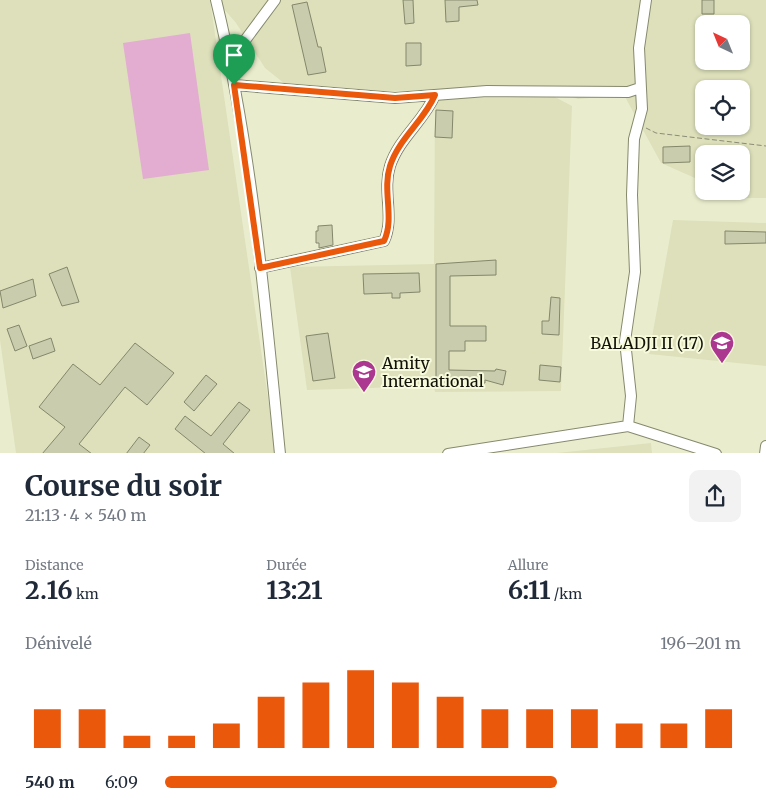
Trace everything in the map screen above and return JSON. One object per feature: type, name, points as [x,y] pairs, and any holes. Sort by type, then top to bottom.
[{"type":"street","points":[[216,0],[234,85],[260,268],[280,453]]},
{"type":"street","points":[[230,68],[246,39],[275,0]]},
{"type":"street","points":[[628,426],[631,396],[625,341],[634,272],[634,139],[642,109],[639,48],[646,0]]},
{"type":"street","points":[[234,85],[395,98],[487,90],[628,92],[640,88]]},
{"type":"street","points":[[260,268],[384,241],[390,229],[386,184],[390,167],[401,142],[430,108],[435,95]]},
{"type":"street","points":[[454,453],[628,426],[713,453]]},
{"type":"path","points":[[639,124],[656,133],[766,146]]},
{"type":"shaded area","points":[[0,0],[210,0],[276,453],[16,453],[0,340]]},
{"type":"shaded area","points":[[216,0],[766,0],[766,198],[750,198],[750,145],[695,145],[695,178],[661,163],[624,95],[578,99],[549,89],[295,92],[265,68],[236,23]]},
{"type":"shaded area","points":[[190,33],[209,170],[143,179],[123,43]]},
{"type":"shaded area","points":[[555,97],[572,106],[561,391],[435,392],[434,386],[307,390],[290,267],[434,264],[435,98]]},
{"type":"shaded area","points":[[673,220],[766,223],[766,366],[649,354]]},
{"type":"shaded area","points":[[651,443],[652,453],[557,453]]},
{"type":"building","points":[[403,0],[413,0],[414,23],[405,24]]},
{"type":"building","points":[[445,0],[477,0],[478,5],[459,7],[459,21],[446,22]]},
{"type":"building","points":[[702,0],[714,0],[714,14],[702,14]]},
{"type":"building","points":[[307,2],[318,47],[321,47],[326,72],[308,75],[292,5]]},
{"type":"building","points":[[406,43],[421,43],[421,65],[406,66]]},
{"type":"building","points":[[436,110],[453,111],[452,138],[435,137]]},
{"type":"building","points":[[690,146],[690,162],[663,163],[663,147]]},
{"type":"building","points":[[332,225],[333,245],[319,248],[319,243],[316,243],[318,226]]},
{"type":"building","points":[[725,231],[766,232],[766,243],[725,244]]},
{"type":"building","points":[[496,260],[496,275],[450,276],[450,326],[486,326],[486,341],[465,341],[465,351],[449,351],[449,370],[495,371],[496,369],[506,371],[503,385],[485,380],[485,383],[449,382],[449,385],[440,386],[439,378],[436,378],[436,264]]},
{"type":"building","points":[[67,267],[79,302],[62,306],[49,274]]},
{"type":"building","points":[[419,273],[420,292],[400,293],[400,298],[392,298],[392,293],[364,294],[363,274]]},
{"type":"building","points":[[33,279],[36,296],[3,308],[0,291]]},
{"type":"building","points":[[551,297],[560,298],[559,335],[542,334],[542,321],[549,321]]},
{"type":"building","points":[[19,325],[27,346],[15,351],[7,329]]},
{"type":"building","points":[[328,333],[335,378],[313,381],[306,336]]},
{"type":"building","points":[[51,338],[55,351],[33,359],[29,346]]},
{"type":"building","points":[[135,343],[174,373],[147,405],[125,387],[79,444],[91,453],[43,453],[65,427],[39,407],[73,364],[100,385]]},
{"type":"building","points":[[540,365],[561,367],[560,382],[539,380]]},
{"type":"building","points":[[206,375],[217,384],[194,411],[184,402]]},
{"type":"building","points":[[239,402],[250,410],[223,444],[234,453],[205,453],[175,429],[185,416],[211,436]]},
{"type":"building","points":[[139,437],[150,445],[144,453],[127,453]]},
{"type":"place","name":"BALADJI II (17)","points":[[722,364]]},
{"type":"place","name":"Amity International","points":[[364,393]]},
{"type":"route","points":[[234,85],[395,98],[435,95],[430,108],[401,142],[394,154],[386,184],[390,229],[384,241],[260,268],[252,199],[234,85]]}]
